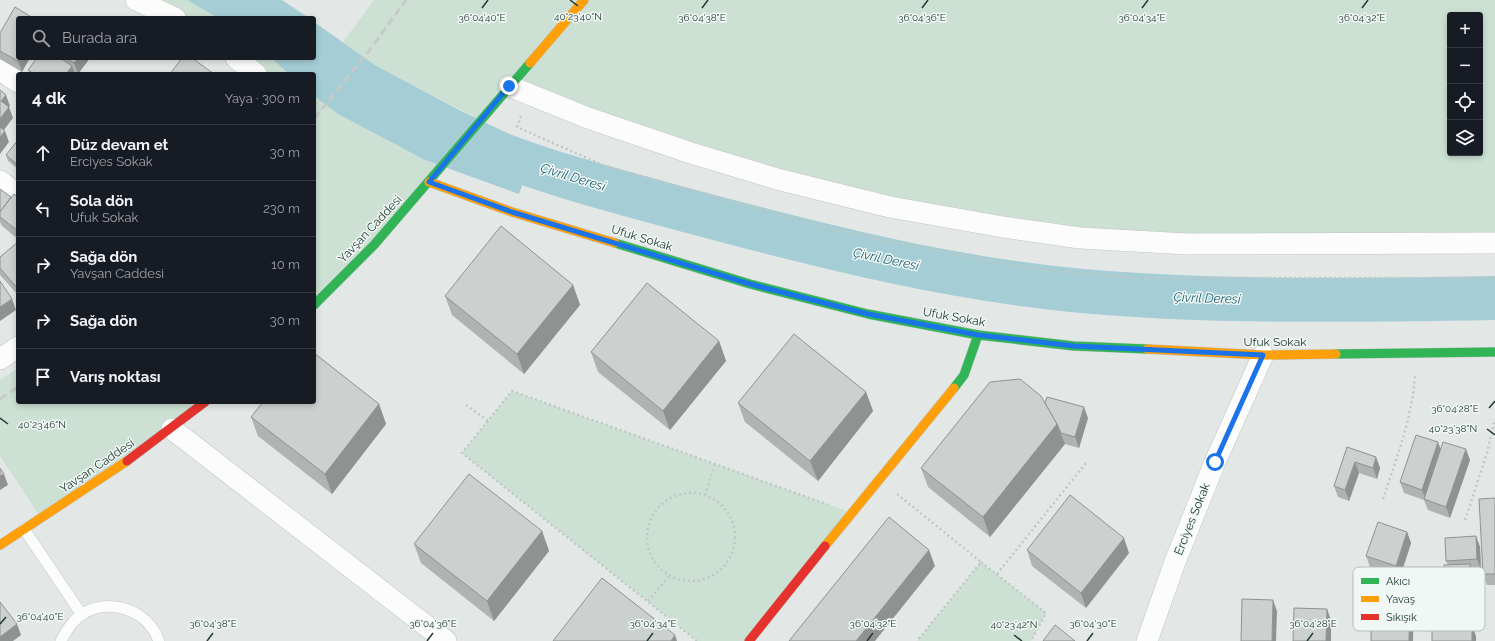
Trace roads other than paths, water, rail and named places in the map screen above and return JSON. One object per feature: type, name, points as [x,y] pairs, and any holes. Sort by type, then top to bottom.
[{"type":"street","points":[[136,0],[171,16]]},
{"type":"street","name":"Yavşan Caddesi","points":[[316,303],[374,245],[584,0]]},
{"type":"street","points":[[238,60],[254,72]]},
{"type":"street","points":[[0,70],[16,81]]},
{"type":"street","points":[[509,86],[588,118],[691,153],[777,179],[890,207],[1003,227],[1080,238],[1187,244],[1495,244]]},
{"type":"street","points":[[0,181],[16,193]]},
{"type":"street","name":"Ufuk Sokak","points":[[429,182],[512,212],[750,284],[868,314],[978,335],[1074,346],[1263,355],[1495,352]]},
{"type":"street","points":[[749,641],[964,375],[978,335]]},
{"type":"street","points":[[0,359],[16,348]]},
{"type":"street","name":"Erciyes Sokak","points":[[1147,641],[1175,562],[1210,475],[1263,355]]},
{"type":"street","name":"Yavşan Caddesi","points":[[0,545],[172,429],[202,404]]},
{"type":"street","points":[[172,429],[446,641]]},
{"type":"lane","points":[[24,529],[82,615]]},
{"type":"lane","points":[[61,641],[73,622],[82,615],[91,610],[113,606],[135,612],[144,618],[152,626],[159,641]]},
{"type":"water","points":[[187,0],[282,0],[306,16],[215,16]]},
{"type":"water","points":[[316,23],[375,65],[461,111],[536,147],[519,194],[425,160],[338,114],[316,98],[316,72],[287,72],[273,60],[316,60]]},
{"type":"waterway","name":"Çivril Deresi","points":[[473,143],[555,173],[697,213],[792,238],[888,260],[984,279],[1082,291],[1133,295],[1236,299],[1288,300],[1495,298]]},
{"type":"railway","points":[[316,117],[371,48],[406,0]]},
{"type":"railway","points":[[0,399],[16,388]]}]
